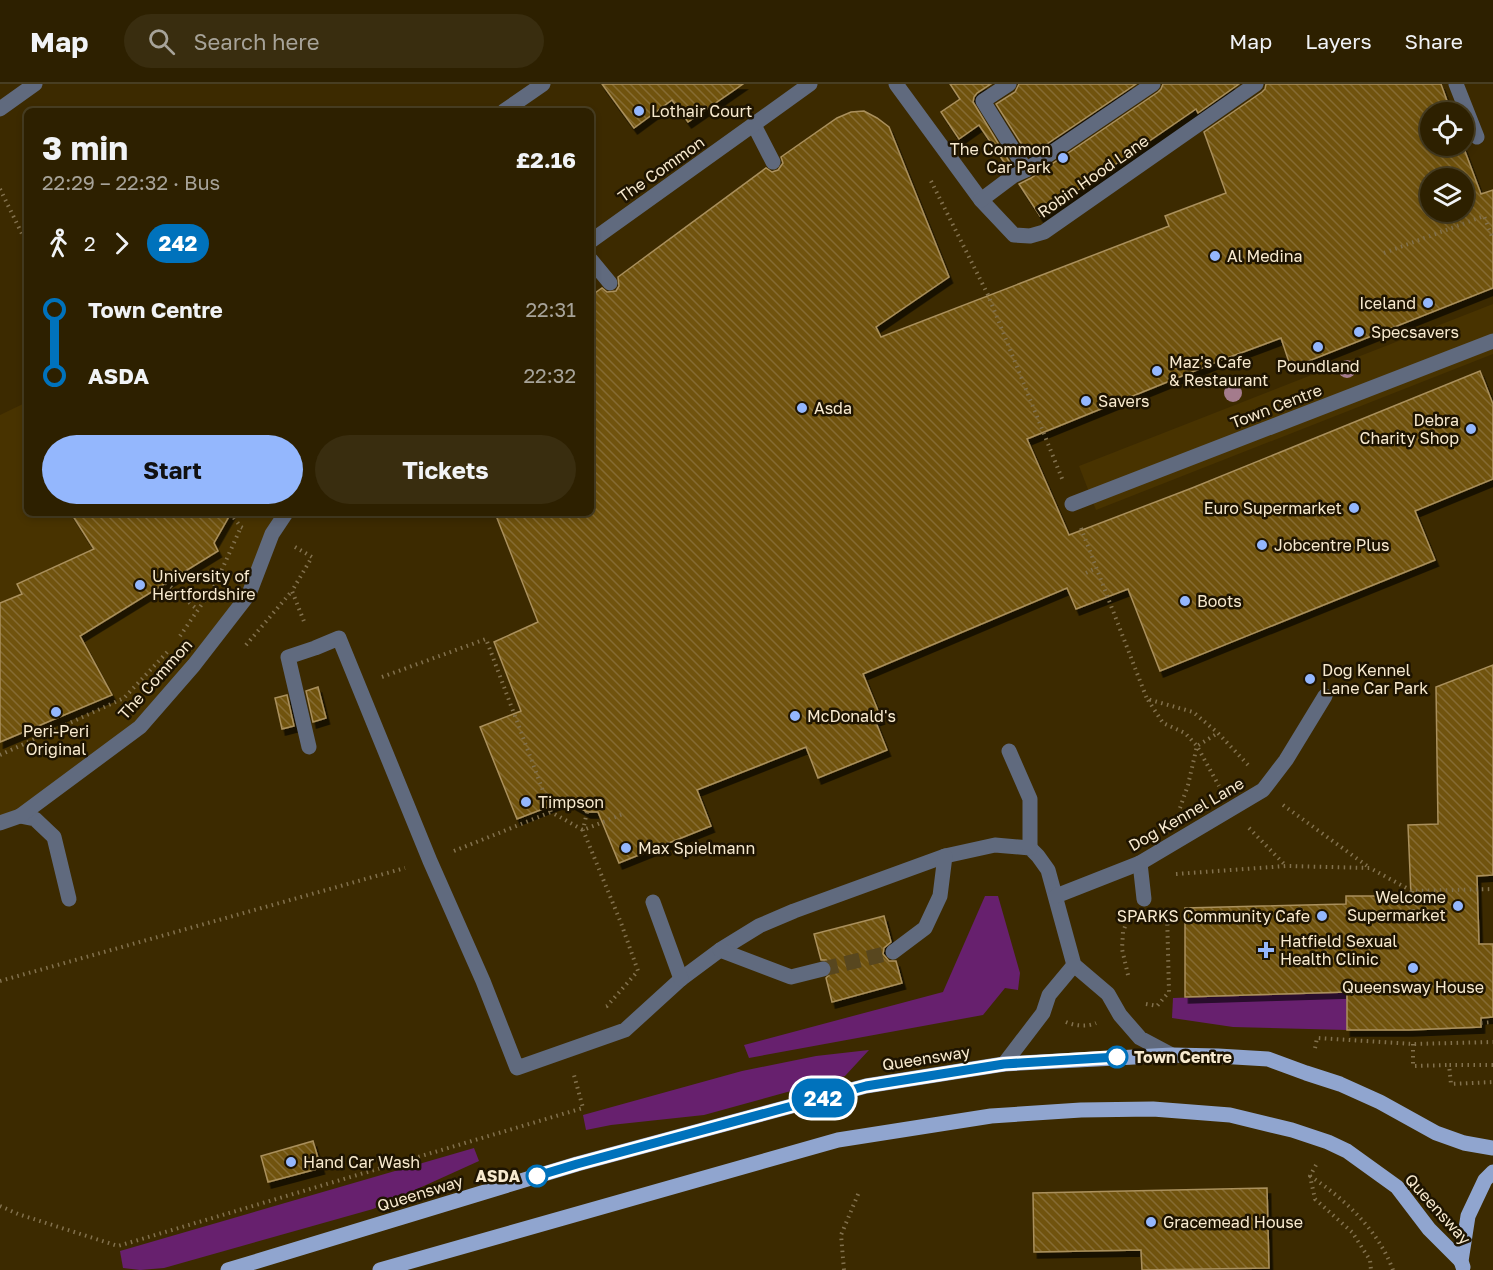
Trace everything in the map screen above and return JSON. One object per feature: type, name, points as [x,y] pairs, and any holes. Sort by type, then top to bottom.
[{"type":"main road","name":"Queensway","points":[[228,1270],[577,1164],[855,1089],[1004,1064],[1172,1055],[1268,1059],[1340,1084],[1380,1102],[1436,1133],[1464,1143],[1493,1148]]},
{"type":"main road","name":"Queensway","points":[[380,1270],[838,1140],[991,1116],[1153,1109],[1230,1115],[1292,1130],[1347,1151],[1398,1187],[1429,1229],[1463,1265]]},
{"type":"main road","points":[[1463,1265],[1468,1216],[1485,1180],[1493,1172]]},
{"type":"street","points":[[0,109],[34,84]]},
{"type":"street","points":[[508,108],[543,84]]},
{"type":"street","name":"The Common","points":[[594,239],[810,84]]},
{"type":"street","name":"Robin Hood Lane","points":[[896,84],[981,200],[1014,235],[1030,236],[1044,232],[1256,84]]},
{"type":"street","points":[[1009,84],[983,101],[1026,170]]},
{"type":"street","points":[[981,200],[1153,84]]},
{"type":"street","points":[[1456,84],[1477,137]]},
{"type":"street","points":[[754,125],[773,162]]},
{"type":"street","points":[[594,264],[610,283]]},
{"type":"street","name":"Town Centre","points":[[1072,504],[1493,341]]},
{"type":"street","name":"The Common","points":[[0,823],[20,816],[140,727],[194,665],[249,594],[272,534],[284,516]]},
{"type":"street","points":[[309,747],[288,657],[339,638],[430,861],[483,981],[517,1068],[625,1030],[681,979],[720,950],[759,926],[945,856],[995,845],[1030,848],[1038,856],[1048,870],[1074,965],[1108,994],[1120,1015],[1140,1038],[1172,1055]]},
{"type":"street","name":"Dog Kennel Lane","points":[[1056,896],[1140,863],[1263,790],[1286,760],[1325,696]]},
{"type":"street","points":[[1009,751],[1030,799],[1030,848]]},
{"type":"street","points":[[20,816],[34,819],[54,837],[69,899]]},
{"type":"street","points":[[893,952],[925,928],[940,896],[945,856]]},
{"type":"street","points":[[1140,863],[1144,898]]},
{"type":"street","points":[[653,902],[681,979]]},
{"type":"street","points":[[720,950],[791,977],[823,969]]},
{"type":"street","points":[[1004,1064],[1043,1013],[1049,995],[1074,965]]},
{"type":"path","points":[[928,173],[988,296],[1072,504],[1147,699],[1163,723],[1185,733],[1197,746],[1232,810],[1286,866]]},
{"type":"path","points":[[0,189],[24,238]]},
{"type":"path","points":[[1384,253],[1484,216],[1493,239]]},
{"type":"path","points":[[0,755],[123,698],[175,643],[216,585],[241,527]]},
{"type":"path","points":[[1086,573],[1096,568]]},
{"type":"path","points":[[166,583],[198,610]]},
{"type":"path","points":[[359,686],[486,639],[551,812],[583,830]]},
{"type":"path","points":[[1147,699],[1193,712],[1218,733],[1253,770],[1263,790],[1370,868],[1412,891],[1493,889]]},
{"type":"path","points":[[1218,733],[1197,746],[1182,805],[1168,832],[1174,843],[1166,875],[1286,866],[1370,868]]},
{"type":"path","points":[[0,981],[430,861],[551,812]]},
{"type":"path","points":[[587,812],[583,830],[638,971],[607,1006],[597,1010]]},
{"type":"path","points":[[583,830],[623,814]]},
{"type":"path","points":[[1412,891],[1413,914]]},
{"type":"path","points":[[1131,982],[1122,949],[1123,932],[1129,916],[1144,898]]},
{"type":"path","points":[[1157,1006],[1169,992],[1167,910]]},
{"type":"path","points":[[1481,1023],[1493,1022]]},
{"type":"path","points":[[1317,1038],[1413,1044],[1493,1042]]},
{"type":"path","points":[[1413,1044],[1413,1066],[1493,1065]]},
{"type":"path","points":[[0,1206],[117,1246],[583,1108],[567,1050]]},
{"type":"path","points":[[1449,1065],[1451,1084],[1493,1083]]},
{"type":"path","points":[[1371,1270],[1370,1260],[1352,1232],[1315,1199],[1310,1176],[1353,1209],[1387,1254],[1393,1270]]},
{"type":"path","points":[[844,1270],[841,1235],[859,1192]]},
{"type":"shaded area","points":[[1493,304],[1493,354],[1096,510],[1079,466]]},
{"type":"shaded area","points":[[24,403],[24,516],[285,516],[249,594],[140,727],[0,823],[0,415]]},
{"type":"shaded area","points":[[985,896],[998,896],[1020,973],[1018,990],[1005,988],[983,1015],[749,1058],[744,1045],[943,992]]},
{"type":"shaded area","points":[[1347,992],[1347,1030],[1233,1027],[1172,1018],[1173,998]]},
{"type":"shaded area","points":[[869,1050],[845,1076],[704,1115],[611,1125],[586,1130],[583,1115],[742,1071],[816,1056]]},
{"type":"shaded area","points":[[474,1148],[479,1161],[373,1209],[164,1268],[140,1270],[123,1268],[120,1251]]},
{"type":"building","name":"Lothair Court","points":[[602,84],[743,84],[688,122],[672,100],[634,128]]},
{"type":"building","points":[[950,84],[991,84],[977,93],[973,102],[1012,166],[1008,168],[979,125],[959,139],[941,112],[960,99]]},
{"type":"building","points":[[1019,84],[1136,84],[1029,156],[996,104],[1015,92]]},
{"type":"building","points":[[1163,84],[1239,84],[1198,113],[1196,109],[1040,216],[1019,184],[1158,92]]},
{"type":"building","points":[[1266,84],[1441,84],[1447,102],[1420,102],[1420,156],[1467,156],[1471,168],[1420,168],[1420,222],[1474,222],[1474,175],[1481,194],[1493,190],[1493,288],[1291,368],[1281,338],[1027,439],[1069,535],[1192,488],[1480,371],[1493,404],[1493,479],[1415,511],[1435,560],[1160,671],[1128,589],[1076,609],[1067,588],[863,674],[881,718],[875,720],[887,750],[818,778],[806,747],[697,790],[711,826],[619,863],[598,812],[587,812],[566,800],[517,819],[480,727],[521,711],[494,642],[538,622],[496,516],[594,516],[594,294],[602,288],[607,292],[616,291],[619,286],[618,277],[766,168],[772,172],[778,170],[783,163],[781,157],[837,118],[851,112],[864,111],[889,127],[949,277],[876,327],[881,337],[1169,226],[1165,216],[1226,193],[1204,132],[1262,92]]},
{"type":"building","points":[[73,516],[229,516],[214,543],[218,551],[80,636],[112,695],[0,742],[0,603],[22,594],[17,584],[94,549]]},
{"type":"building","points":[[1493,665],[1493,875],[1477,876],[1479,944],[1493,944],[1493,1017],[1481,1018],[1481,1027],[1347,1030],[1347,992],[1185,997],[1185,908],[1346,904],[1346,896],[1411,896],[1408,825],[1438,824],[1436,687]]},
{"type":"building","points":[[318,687],[326,718],[313,722],[306,691]]},
{"type":"building","points":[[287,695],[294,726],[282,729],[275,698]]},
{"type":"building","points":[[884,916],[891,942],[884,948],[883,954],[889,961],[896,961],[902,983],[832,1002],[826,978],[832,972],[832,966],[826,960],[821,960],[814,934]]},
{"type":"building","name":"Hand Car Wash","points":[[313,1141],[321,1168],[268,1182],[261,1156]]},
{"type":"building","name":"Gracemead House","points":[[1267,1188],[1269,1268],[1142,1270],[1141,1250],[1034,1252],[1033,1193]]},
{"type":"tunnel","points":[[823,969],[893,952]]},
{"type":"bus line","name":"242","points":[[537,1176],[866,1086],[1004,1064],[1117,1057]]},
{"type":"place","name":"Lothair Court","points":[[639,111]]},
{"type":"place","name":"The Common Car Park","points":[[1063,158]]},
{"type":"place","name":"Al Medina","points":[[1215,256]]},
{"type":"place","name":"Iceland","points":[[1428,303]]},
{"type":"place","name":"Specsavers","points":[[1359,332]]},
{"type":"place","name":"Poundland","points":[[1318,347]]},
{"type":"place","name":"Maz's Cafe & Restaurant","points":[[1157,371]]},
{"type":"place","name":"Savers","points":[[1086,401]]},
{"type":"place","name":"Asda","points":[[802,408]]},
{"type":"place","name":"Debra Charity Shop","points":[[1471,429]]},
{"type":"place","name":"Euro Supermarket","points":[[1354,508]]},
{"type":"place","name":"Jobcentre Plus","points":[[1262,545]]},
{"type":"place","name":"University of Hertfordshire","points":[[140,585]]},
{"type":"place","name":"Boots","points":[[1185,601]]},
{"type":"place","name":"Dog Kennel Lane Car Park","points":[[1310,679]]},
{"type":"place","name":"Peri-Peri Original","points":[[56,712]]},
{"type":"place","name":"McDonald's","points":[[795,716]]},
{"type":"place","name":"Timpson","points":[[526,802]]},
{"type":"place","name":"Max Spielmann","points":[[626,848]]},
{"type":"place","name":"Welcome Supermarket","points":[[1458,906]]},
{"type":"place","name":"SPARKS Community Cafe","points":[[1322,916]]},
{"type":"place","name":"Hatfield Sexual Health Clinic","points":[[1266,950]]},
{"type":"place","name":"Queensway House","points":[[1413,968]]},
{"type":"place","name":"Town Centre","points":[[1117,1057]]},
{"type":"place","name":"Hand Car Wash","points":[[291,1162]]},
{"type":"place","name":"ASDA","points":[[537,1176]]},
{"type":"place","name":"Gracemead House","points":[[1151,1222]]}]
